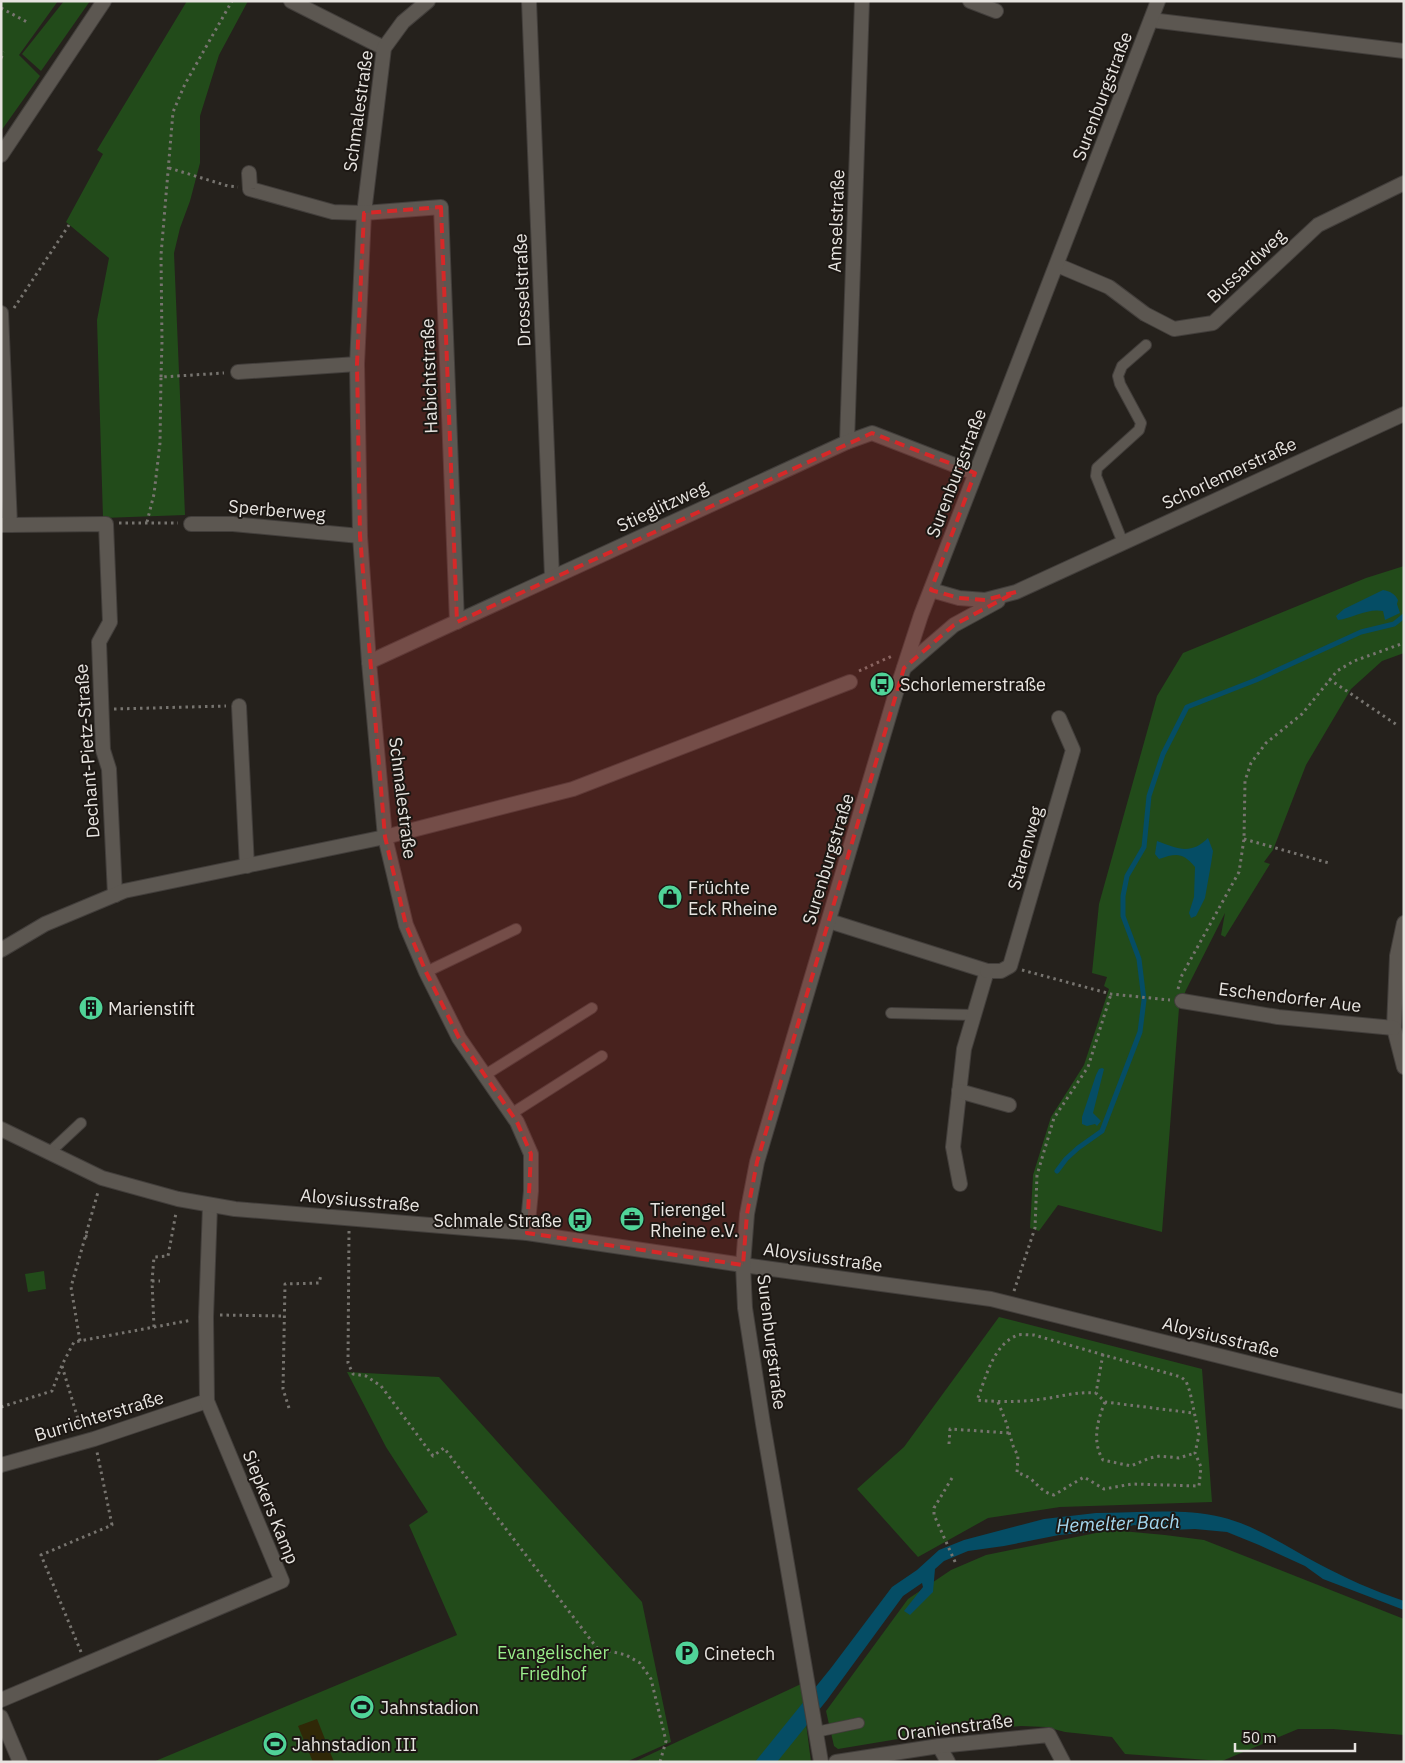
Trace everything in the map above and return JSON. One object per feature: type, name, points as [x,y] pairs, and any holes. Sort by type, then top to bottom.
[{"type":"street","points":[[1,155],[104,1]]},
{"type":"street","points":[[291,1],[384,48]]},
{"type":"street","name":"Schmalestraße","points":[[428,1],[402,22],[384,48],[364,213],[356,364],[360,536],[369,662],[385,837],[406,926],[426,972],[459,1038],[517,1122],[530,1154],[531,1191],[528,1233]]},
{"type":"street","name":"Drosselstraße","points":[[529,1],[552,577]]},
{"type":"street","name":"Amselstraße","points":[[847,442],[862,1]]},
{"type":"street","points":[[970,1],[996,11]]},
{"type":"street","name":"Surenburgstraße","points":[[821,1762],[745,1308],[743,1265],[747,1214],[757,1162],[910,648],[975,473],[1158,1]]},
{"type":"street","points":[[1151,20],[1404,51]]},
{"type":"street","points":[[249,173],[250,189],[333,212],[364,213]]},
{"type":"street","name":"Bussardweg","points":[[1057,265],[1109,287],[1145,314],[1174,329],[1213,323],[1318,225],[1404,183]]},
{"type":"street","name":"Habichtstraße","points":[[364,213],[441,207],[457,622]]},
{"type":"street","points":[[2,313],[6,525],[106,524]]},
{"type":"street","points":[[238,372],[356,364]]},
{"type":"street","name":"Schorlemerstraße","points":[[904,668],[954,625],[1016,592],[1404,414]]},
{"type":"street","name":"Stieglitzweg","points":[[369,662],[847,442],[872,433],[975,473]]},
{"type":"street","name":"Dechant-Pietz-Straße","points":[[106,524],[110,622],[99,642],[102,750],[109,769],[115,895]]},
{"type":"street","name":"Sperberweg","points":[[191,524],[233,524],[360,536]]},
{"type":"street","name":"Schorlemerstraße","points":[[931,590],[959,598],[985,600],[1016,592]]},
{"type":"street","points":[[1,950],[45,924],[124,891],[385,837],[573,789],[850,682]]},
{"type":"street","points":[[239,706],[246,866]]},
{"type":"street","name":"Starenweg","points":[[1010,966],[1073,750],[1059,718]]},
{"type":"street","points":[[829,921],[987,971],[1002,971],[1010,966]]},
{"type":"street","points":[[1404,923],[1397,956],[1394,1028],[1404,1067]]},
{"type":"street","points":[[960,1184],[953,1147],[964,1049],[987,971]]},
{"type":"street","name":"Eschendorfer Aue","points":[[1178,997],[1278,1017],[1394,1028]]},
{"type":"street","points":[[959,1091],[1009,1105]]},
{"type":"street","name":"Aloysiusstraße","points":[[1,1129],[102,1178],[210,1206],[528,1233],[991,1299],[1404,1402]]},
{"type":"street","name":"Siepkers Kamp","points":[[1,1700],[282,1581],[208,1401],[206,1317],[210,1206]]},
{"type":"street","name":"Burrichterstraße","points":[[1,1465],[89,1440],[208,1401]]},
{"type":"street","points":[[1,1717],[20,1762]]},
{"type":"street","name":"Oranienstraße","points":[[836,1762],[939,1746],[1049,1735],[1063,1762]]},
{"type":"street","points":[[939,1746],[948,1762]]},
{"type":"lane","points":[[1123,543],[1096,476],[1097,468],[1140,430],[1141,423],[1120,384],[1118,376],[1122,366],[1146,345]]},
{"type":"lane","points":[[426,972],[516,929]]},
{"type":"lane","points":[[485,1075],[592,1008]]},
{"type":"lane","points":[[891,1012],[974,1015]]},
{"type":"lane","points":[[511,1114],[602,1056]]},
{"type":"lane","points":[[49,1153],[81,1123]]},
{"type":"lane","points":[[816,1732],[859,1723]]},
{"type":"path","points":[[147,522],[154,494],[160,443],[161,255],[173,112],[185,84],[232,1]]},
{"type":"path","points":[[1,8],[27,22]]},
{"type":"path","points":[[1,58],[4,52]]},
{"type":"path","points":[[169,168],[228,186],[250,189]]},
{"type":"path","points":[[2,313],[16,307],[69,225]]},
{"type":"path","points":[[161,377],[238,372]]},
{"type":"path","points":[[106,524],[147,522],[191,524]]},
{"type":"path","points":[[1010,966],[1111,994],[1178,997],[1182,975],[1239,872],[1244,839],[1245,781],[1251,763],[1266,743],[1302,714],[1336,671],[1354,661],[1404,643]]},
{"type":"path","points":[[850,682],[854,673],[910,648]]},
{"type":"path","points":[[1329,680],[1397,725]]},
{"type":"path","points":[[101,709],[239,706]]},
{"type":"path","points":[[1244,839],[1329,863]]},
{"type":"path","points":[[1010,1303],[1035,1228],[1037,1175],[1054,1118],[1088,1067],[1111,994]]},
{"type":"path","points":[[80,1341],[71,1287],[102,1178]]},
{"type":"path","points":[[154,1328],[152,1281],[154,1257],[168,1256],[178,1199]]},
{"type":"path","points":[[349,1218],[348,1363],[353,1374],[366,1376],[381,1386],[433,1456],[444,1448],[597,1648],[626,1655],[640,1663],[652,1679],[666,1741],[660,1762]]},
{"type":"path","points":[[85,1236],[91,1238]]},
{"type":"path","points":[[289,1408],[283,1389],[285,1284],[319,1283],[321,1275]]},
{"type":"path","points":[[152,1281],[160,1281]]},
{"type":"path","points":[[1,1407],[52,1391],[62,1365],[74,1342],[214,1315],[284,1316]]},
{"type":"path","points":[[998,1402],[1014,1449],[1018,1455],[1017,1473],[1027,1475],[1045,1493],[1054,1496],[1084,1477],[1104,1489],[1132,1484],[1198,1486],[1201,1467],[1195,1453],[1198,1435],[1190,1392],[1186,1381],[1181,1377],[1034,1335],[1019,1335],[1004,1345],[992,1362],[977,1400],[998,1402],[1035,1400],[1073,1393],[1096,1393],[1105,1402],[1193,1413]]},
{"type":"path","points":[[1096,1393],[1103,1354]]},
{"type":"path","points":[[62,1365],[89,1440],[112,1525],[41,1555],[86,1664]]},
{"type":"path","points":[[1105,1402],[1096,1428],[1098,1453],[1103,1460],[1131,1466],[1150,1458],[1160,1456],[1179,1458],[1195,1453]]},
{"type":"path","points":[[949,1444],[950,1429],[1009,1433]]},
{"type":"path","points":[[952,1478],[934,1508],[934,1515],[955,1561]]},
{"type":"highlighted area","points":[[441,207],[457,622],[872,433],[975,473],[931,590],[959,598],[985,600],[1016,592],[954,625],[904,668],[898,686],[757,1162],[747,1214],[743,1265],[527,1233],[531,1154],[517,1122],[459,1038],[426,972],[406,925],[385,837],[360,536],[357,364],[364,213]]},
{"type":"green space","points":[[1,1],[58,1],[19,55],[40,76],[1,131]]},
{"type":"green space","points":[[64,1],[90,1],[41,71],[22,54]]},
{"type":"green space","points":[[187,1],[248,1],[219,55],[200,116],[200,163],[174,253],[185,515],[103,518],[97,320],[109,258],[66,222],[103,154],[97,150]]},
{"type":"green space","points":[[1404,566],[1404,653],[1382,661],[1351,689],[1306,765],[1273,850],[1264,862],[1270,864],[1225,937],[1221,935],[1225,913],[1186,990],[1179,1008],[1162,1232],[1058,1205],[1039,1231],[1030,1228],[1033,1175],[1051,1117],[1084,1065],[1109,989],[1104,986],[1107,977],[1092,973],[1099,904],[1157,696],[1183,653],[1366,578]]},
{"type":"green space","points":[[44,1271],[46,1289],[28,1292],[25,1274]]},
{"type":"green space","points":[[999,1317],[1202,1369],[1212,1502],[1060,1507],[988,1518],[918,1557],[857,1489],[904,1447]]},
{"type":"green space","name":"Evangelischer Friedhof","points":[[347,1372],[439,1377],[642,1602],[671,1742],[626,1762],[153,1762],[457,1635],[409,1525],[428,1512],[386,1447]]},
{"type":"green space","points":[[1111,1530],[1204,1540],[1404,1619],[1404,1735],[1333,1729],[1298,1729],[1222,1761],[1125,1754],[1112,1737],[1065,1732],[1046,1727],[1021,1726],[898,1739],[838,1749],[834,1746],[826,1711],[908,1599],[951,1570],[986,1555]]},
{"type":"green space","points":[[801,1684],[811,1762],[634,1762]]},
{"type":"sand","points":[[317,1719],[334,1762],[313,1762],[298,1726]]},
{"type":"water","points":[[1383,590],[1392,593],[1397,598],[1400,613],[1385,620],[1383,611],[1377,610],[1338,620],[1336,616],[1344,609]]},
{"type":"water","points":[[1208,838],[1213,851],[1205,898],[1196,916],[1191,918],[1189,913],[1194,897],[1195,867],[1183,856],[1179,855],[1159,859],[1155,854],[1157,841],[1178,848],[1190,849]]},
{"type":"water","points":[[1099,1069],[1104,1069],[1093,1113],[1101,1121],[1097,1126],[1095,1124],[1087,1126],[1082,1124],[1082,1117],[1096,1075]]},
{"type":"water","name":"Hemelter Bach","points":[[1096,1513],[1191,1513],[1206,1514],[1234,1521],[1258,1531],[1349,1579],[1404,1601],[1404,1610],[1323,1579],[1305,1566],[1227,1532],[1195,1529],[1169,1530],[1134,1525],[1121,1529],[1059,1535],[968,1551],[944,1561],[935,1569],[933,1592],[910,1615],[904,1611],[923,1587],[922,1583],[903,1596],[827,1700],[777,1762],[755,1762],[831,1668],[892,1587],[917,1570],[939,1550],[964,1540],[1044,1519]]},
{"type":"waterway","points":[[1057,1171],[1078,1148],[1102,1131],[1140,1032],[1144,1000],[1139,959],[1123,916],[1123,896],[1127,876],[1144,847],[1149,796],[1163,754],[1187,707],[1256,680],[1361,632],[1394,624],[1404,616]]},
{"type":"place","name":"Schorlemerstraße","points":[[882,684]]},
{"type":"place","name":"Früchte Eck Rheine","points":[[670,897]]},
{"type":"place","name":"Marienstift","points":[[91,1008]]},
{"type":"place","name":"Tierengel Rheine e.V.","points":[[632,1219]]},
{"type":"place","name":"Schmale Straße","points":[[580,1220]]},
{"type":"place","name":"Cinetech","points":[[687,1653]]},
{"type":"place","name":"Jahnstadion","points":[[362,1707]]},
{"type":"place","name":"Jahnstadion III","points":[[275,1744]]}]
